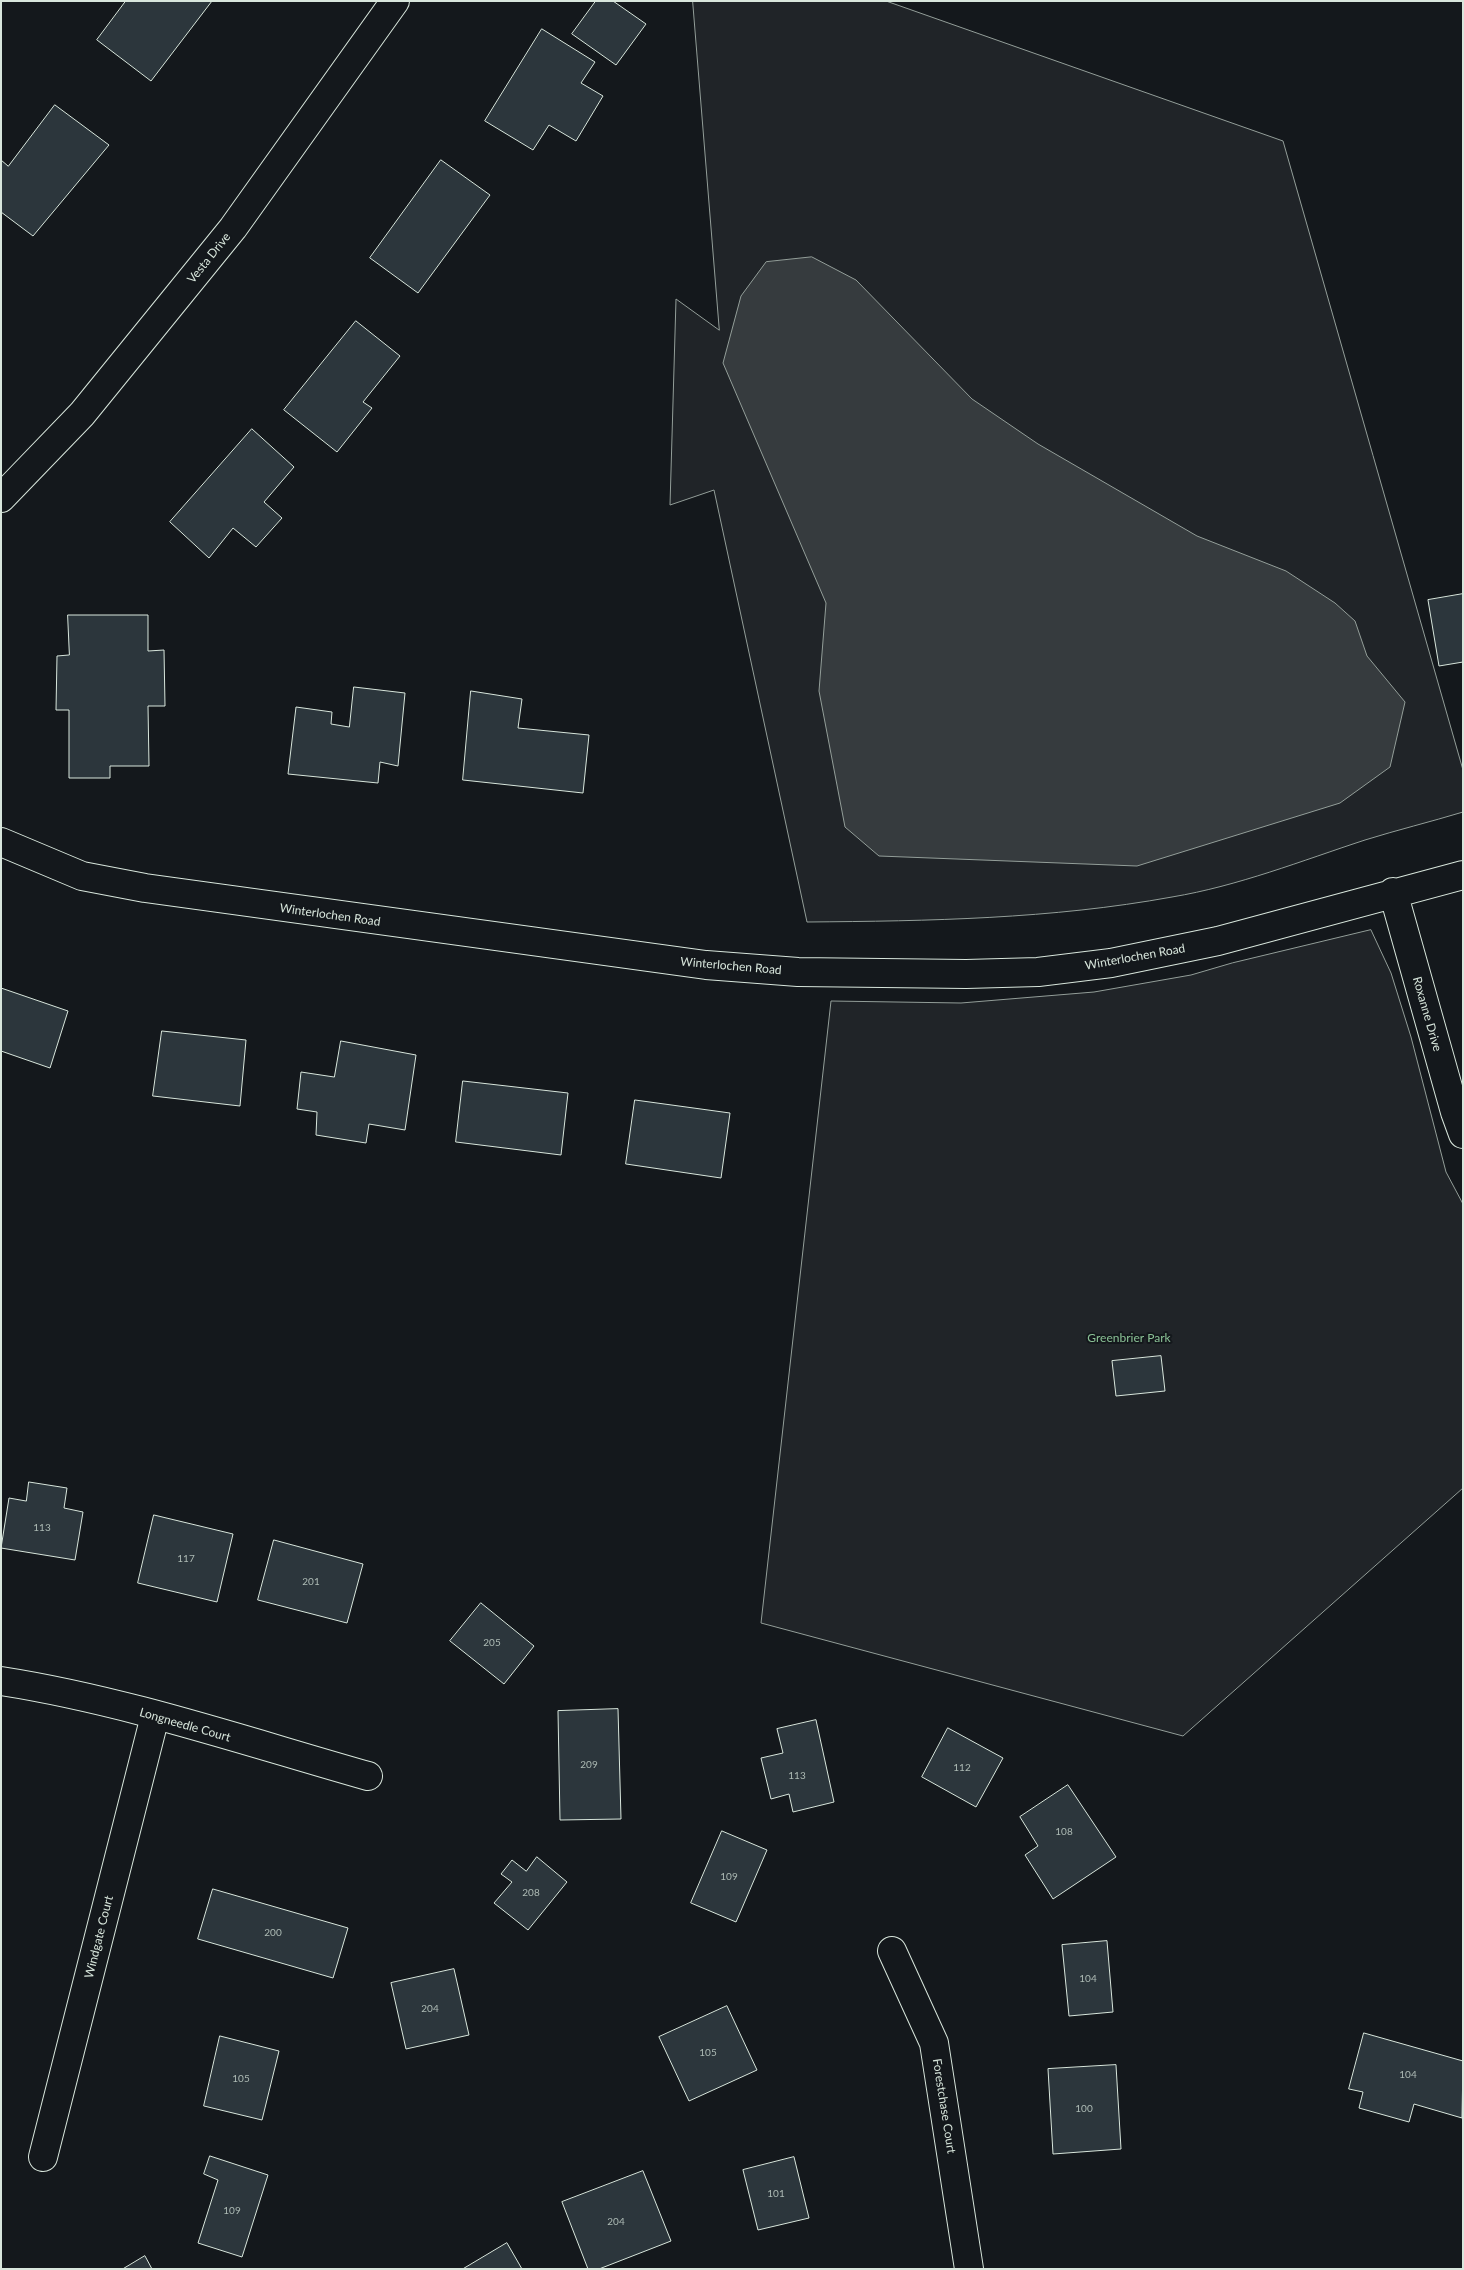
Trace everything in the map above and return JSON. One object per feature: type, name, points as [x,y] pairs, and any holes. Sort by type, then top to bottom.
[{"type":"street","name":"Vesta Drive","points":[[1,498],[82,414],[233,228],[395,1]]},
{"type":"street","name":"Winterlochen Road","points":[[1,842],[82,876],[145,888],[696,964],[798,972],[1011,973],[1038,972],[1111,963],[1218,942],[1393,892],[1463,875]]},
{"type":"street","name":"Roxanne Drive","points":[[1393,892],[1454,1112],[1463,1134]]},
{"type":"street","name":"Longneedle Court","points":[[1,1681],[44,1687],[368,1776]]},
{"type":"street","name":"Windgate Court","points":[[43,2157],[155,1716]]},
{"type":"street","name":"Forestchase Court","points":[[892,1950],[934,2042],[969,2269]]},
{"type":"green space","points":[[693,1],[886,1],[1283,141],[1463,770],[1463,812],[1365,840],[1245,880],[1172,897],[1081,910],[1036,914],[898,921],[807,922],[714,490],[670,505],[676,299],[719,330]]},
{"type":"green space","name":"Greenbrier Park","points":[[1371,930],[1391,973],[1411,1037],[1446,1172],[1463,1204],[1463,1488],[1183,1736],[761,1623],[831,1001],[961,1003],[1094,992],[1191,975],[1232,963]]},
{"type":"shaded area","points":[[812,257],[856,280],[972,399],[1038,444],[1197,536],[1286,571],[1335,603],[1355,621],[1367,656],[1405,702],[1390,767],[1340,803],[1137,866],[879,856],[845,827],[819,691],[826,603],[723,363],[741,296],[766,262]]},
{"type":"building","points":[[126,1],[212,1],[151,81],[97,40]]},
{"type":"building","points":[[596,1],[613,1],[646,24],[616,65],[572,34]]},
{"type":"building","points":[[542,29],[595,62],[581,83],[603,96],[576,141],[549,125],[533,150],[485,121]]},
{"type":"building","points":[[55,105],[109,145],[33,236],[1,212],[1,160],[8,166]]},
{"type":"building","points":[[441,160],[490,195],[418,293],[370,258]]},
{"type":"building","points":[[356,321],[400,356],[363,402],[372,408],[337,452],[284,410]]},
{"type":"building","points":[[252,429],[294,467],[264,502],[282,518],[256,547],[233,528],[209,558],[170,522]]},
{"type":"building","points":[[1463,594],[1463,662],[1439,666],[1428,600]]},
{"type":"building","points":[[68,615],[148,615],[148,651],[164,650],[165,706],[148,706],[149,766],[110,766],[110,778],[69,778],[69,710],[56,710],[57,656],[69,655]]},
{"type":"building","points":[[354,687],[405,693],[398,766],[380,762],[378,783],[288,774],[296,707],[332,712],[331,724],[349,727]]},
{"type":"building","points":[[471,691],[522,699],[518,728],[589,735],[583,793],[463,780]]},
{"type":"building","points":[[1,988],[68,1011],[50,1068],[1,1051]]},
{"type":"building","points":[[162,1031],[246,1040],[240,1106],[153,1096]]},
{"type":"building","points":[[341,1041],[416,1055],[405,1130],[369,1124],[366,1143],[316,1135],[317,1112],[297,1109],[301,1072],[334,1077]]},
{"type":"building","points":[[463,1081],[568,1093],[561,1155],[456,1142]]},
{"type":"building","points":[[635,1100],[730,1113],[721,1178],[626,1164]]},
{"type":"building","points":[[1161,1356],[1165,1391],[1116,1396],[1112,1361]]},
{"type":"building","points":[[29,1482],[67,1488],[64,1508],[83,1512],[75,1560],[1,1548],[9,1498],[26,1501]]},
{"type":"building","points":[[154,1515],[233,1534],[217,1602],[138,1583]]},
{"type":"building","points":[[274,1540],[363,1564],[347,1623],[258,1600]]},
{"type":"building","points":[[481,1603],[534,1646],[504,1684],[450,1641]]},
{"type":"building","points":[[618,1709],[621,1819],[560,1820],[558,1711]]},
{"type":"building","points":[[816,1720],[834,1802],[793,1812],[789,1794],[771,1799],[761,1758],[783,1753],[777,1729]]},
{"type":"building","points":[[948,1728],[1003,1758],[976,1807],[922,1777]]},
{"type":"building","points":[[1068,1785],[1116,1857],[1053,1899],[1025,1855],[1038,1846],[1020,1817]]},
{"type":"building","points":[[722,1831],[767,1850],[736,1922],[691,1903]]},
{"type":"building","points":[[537,1857],[567,1882],[528,1930],[494,1903],[512,1882],[501,1874],[512,1860],[526,1871]]},
{"type":"building","points":[[213,1889],[348,1928],[333,1978],[198,1939]]},
{"type":"building","points":[[1107,1941],[1113,2012],[1069,2016],[1062,1945]]},
{"type":"building","points":[[454,1969],[469,2035],[406,2049],[391,1983]]},
{"type":"building","points":[[727,2006],[757,2070],[689,2101],[659,2037]]},
{"type":"building","points":[[1364,2033],[1463,2061],[1462,2118],[1414,2104],[1409,2122],[1359,2108],[1363,2092],[1349,2089]]},
{"type":"building","points":[[220,2036],[279,2051],[262,2120],[204,2106]]},
{"type":"building","points":[[1116,2065],[1121,2149],[1053,2154],[1048,2069]]},
{"type":"building","points":[[210,2156],[268,2175],[242,2257],[198,2243],[218,2180],[204,2174]]},
{"type":"building","points":[[794,2157],[809,2218],[758,2230],[743,2170]]},
{"type":"building","points":[[643,2171],[671,2241],[599,2269],[588,2269],[562,2202]]},
{"type":"building","points":[[507,2243],[522,2269],[463,2269]]},
{"type":"building","points":[[145,2256],[152,2269],[123,2269]]}]
